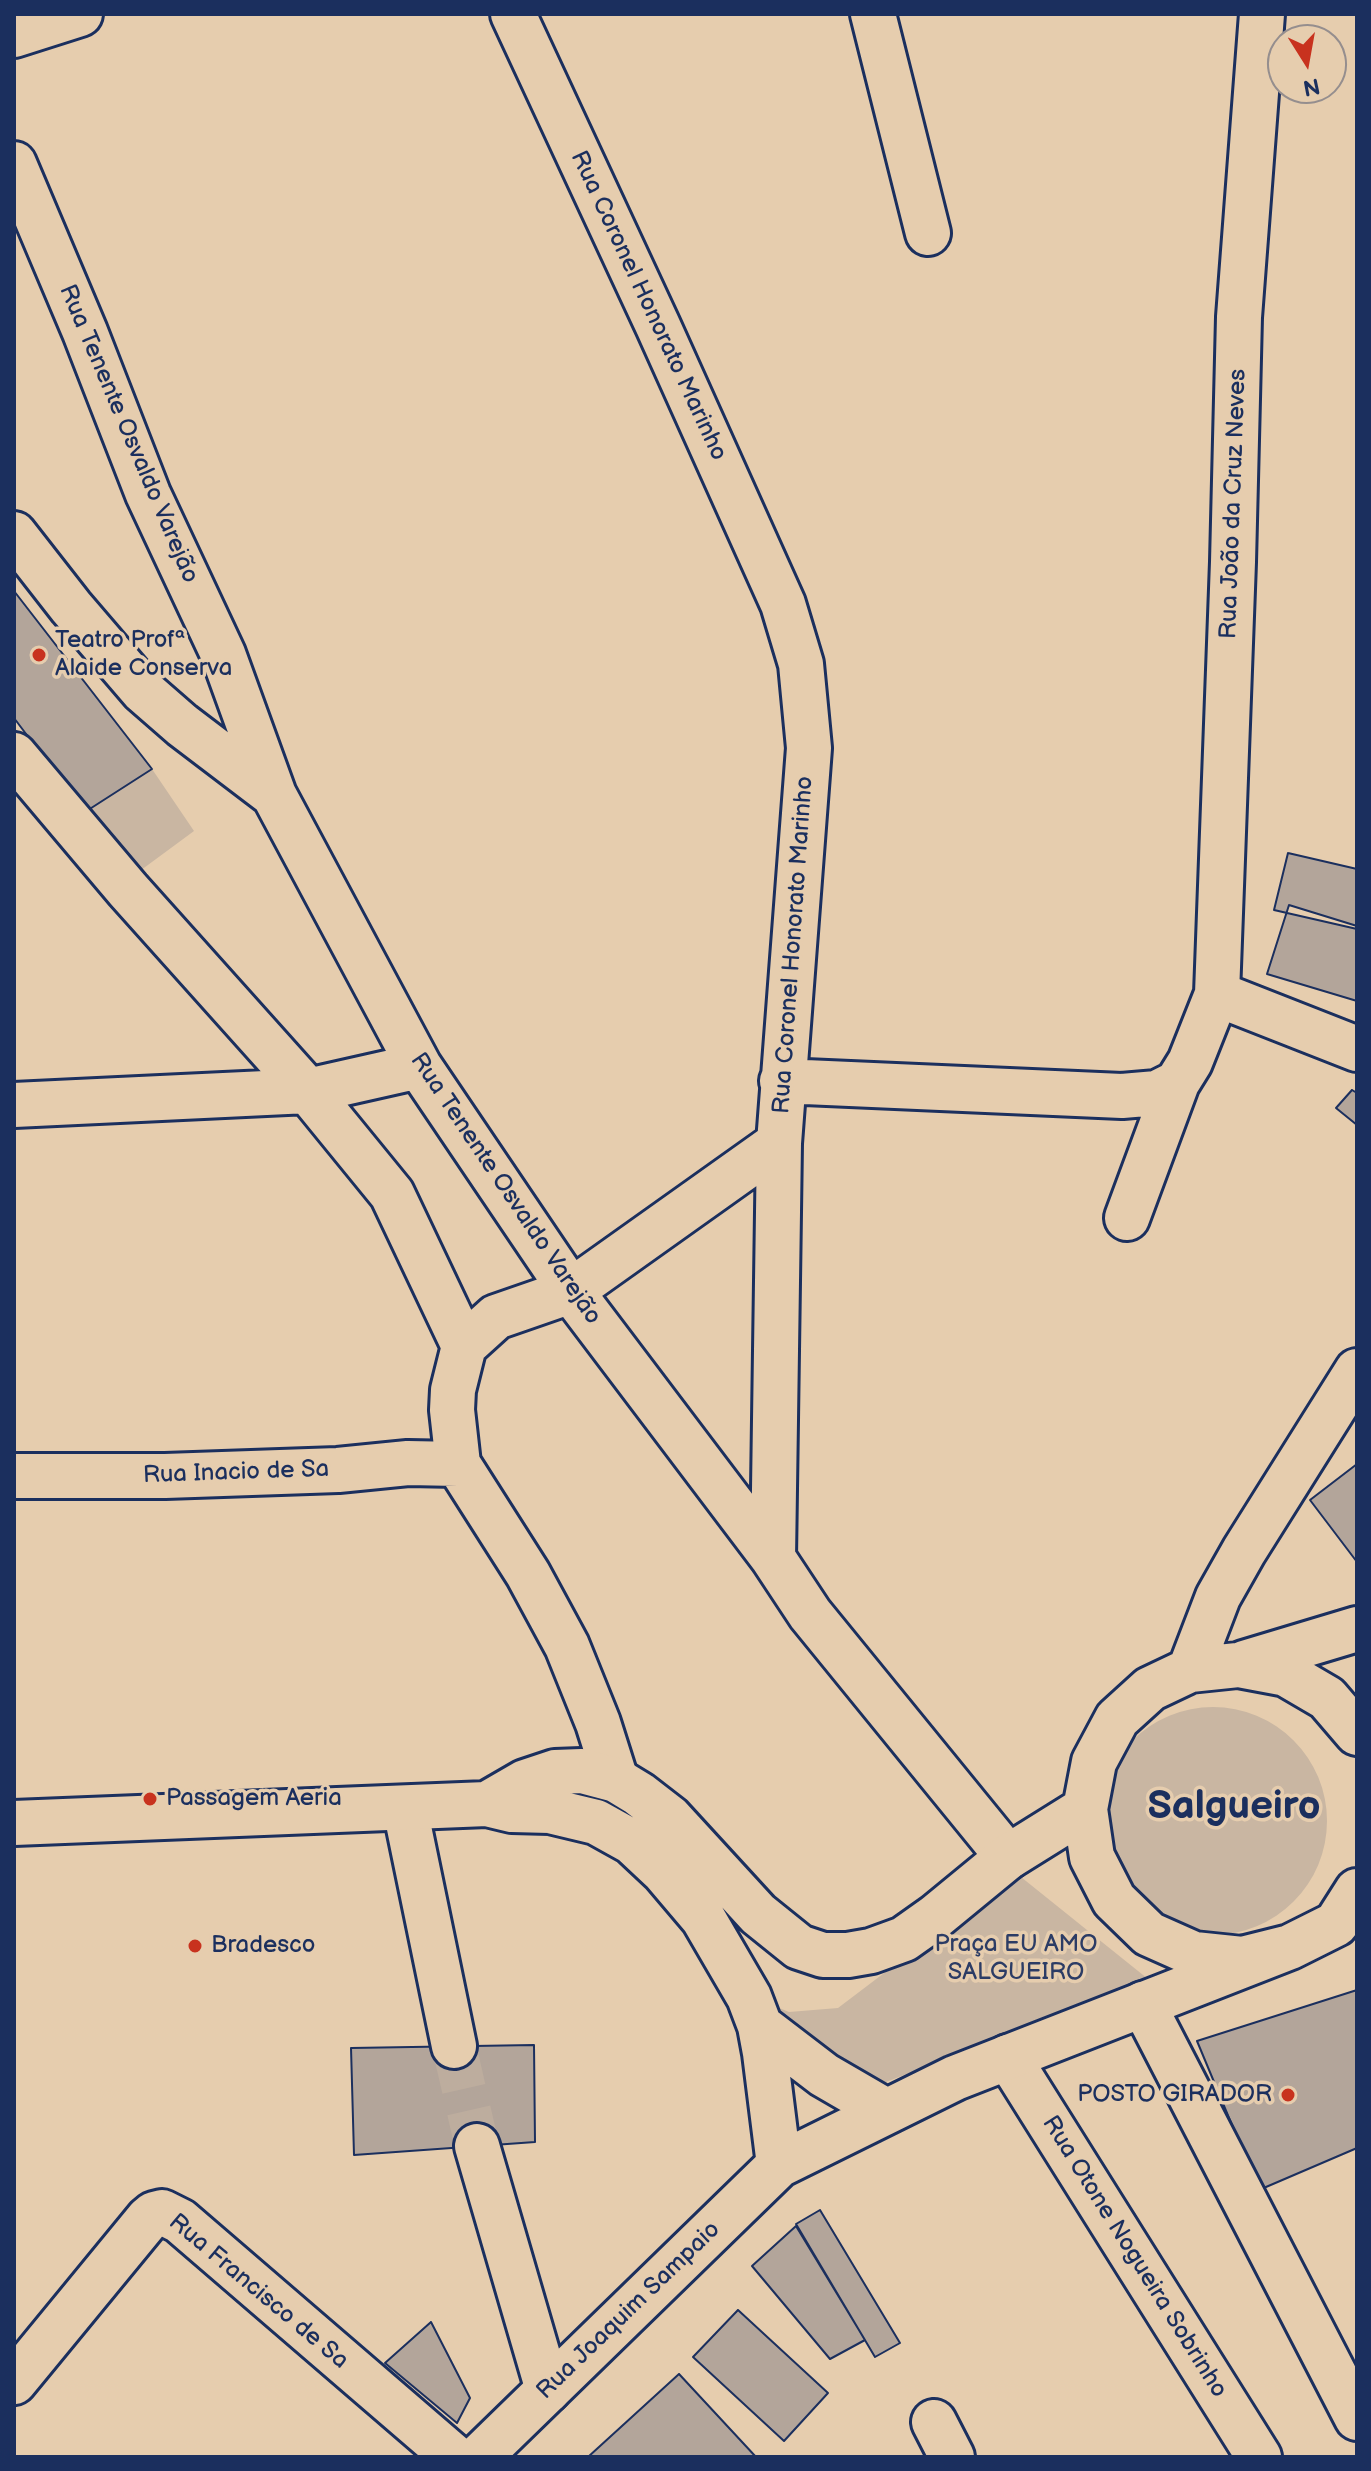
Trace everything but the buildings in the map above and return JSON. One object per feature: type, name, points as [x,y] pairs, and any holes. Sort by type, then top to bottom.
[{"type":"street","points":[[14,35],[80,14]]},
{"type":"street","name":"Rua Coronel Honorato Marinho","points":[[513,14],[783,604],[801,664],[809,748],[779,1143],[773,1558]]},
{"type":"street","points":[[873,14],[928,233]]},
{"type":"street","name":"Rua João da Cruz Neves","points":[[1167,1088],[1190,1062],[1217,994],[1239,317],[1262,14]]},
{"type":"street","name":"Rua Tenente Osvaldo Varejão","points":[[14,164],[85,332],[148,494],[223,654],[274,795],[419,1066],[571,1291],[773,1558]]},
{"type":"street","name":"Rua Tenente Osvaldo Varejão","points":[[14,534],[143,691],[274,795]]},
{"type":"street","points":[[14,755],[128,890],[308,1091],[392,1194],[464,1346]]},
{"type":"street","points":[[1217,994],[1357,1049]]},
{"type":"street","points":[[14,1105],[308,1091],[419,1066]]},
{"type":"street","points":[[782,1081],[1122,1096],[1167,1088],[1127,1218]]},
{"type":"street","points":[[616,1780],[598,1723],[567,1646],[528,1574],[458,1464],[453,1390],[464,1346],[496,1317],[571,1291],[779,1143]]},
{"type":"street","points":[[1190,1670],[1218,1597],[1357,1371]]},
{"type":"street","name":"Rua Inacio de Sa","points":[[14,1476],[181,1476],[338,1470],[408,1463],[458,1464]]},
{"type":"street","points":[[773,1558],[810,1614],[1008,1857]]},
{"type":"street","points":[[1350,1911],[1290,1947],[1242,1959],[1194,1954],[1149,1934],[1114,1900],[1092,1857],[1085,1809],[1094,1762],[1117,1719],[1150,1689],[1190,1670],[1238,1665],[1357,1629]]},
{"type":"street","points":[[1238,1665],[1286,1674],[1327,1698],[1357,1733]]},
{"type":"street","points":[[487,1804],[525,1782],[555,1772],[582,1771],[616,1780],[670,1818],[758,1914],[799,1947],[823,1955],[871,1951],[904,1939],[1008,1857],[1085,1809]]},
{"type":"street","points":[[14,1823],[487,1804],[512,1810],[550,1811],[596,1822],[632,1842],[664,1872],[703,1918],[749,1997],[760,2026],[779,2165]]},
{"type":"street","points":[[405,1808],[454,2046]]},
{"type":"street","name":"Rua Joaquim Sampaio","points":[[479,2457],[779,2165],[955,2078],[1290,1947]]},
{"type":"street","points":[[1143,2004],[1357,2418]]},
{"type":"street","points":[[760,2026],[824,2075],[886,2111]]},
{"type":"street","name":"Rua Otone Nogueira Sobrinho","points":[[1008,2057],[1259,2457]]},
{"type":"street","points":[[477,2146],[548,2390]]},
{"type":"street","name":"Rua Francisco de Sa","points":[[14,2382],[148,2219],[162,2212],[180,2221],[454,2457]]},
{"type":"green space","points":[[152,769],[194,831],[133,876],[85,812]]},
{"type":"green space","points":[[1213,1707],[1235,1709],[1257,1716],[1276,1726],[1293,1741],[1308,1758],[1318,1777],[1325,1799],[1325,1843],[1318,1865],[1308,1884],[1293,1901],[1276,1916],[1257,1926],[1235,1933],[1213,1935],[1191,1933],[1169,1926],[1150,1916],[1133,1901],[1118,1884],[1108,1865],[1101,1843],[1099,1821],[1101,1799],[1108,1777],[1118,1758],[1133,1741],[1150,1726],[1169,1716],[1191,1709]]},
{"type":"green space","name":"Praça EU AMO SALGUEIRO","points":[[1016,1873],[1148,1979],[881,2084],[847,2083],[740,1992],[789,2012],[838,2008]]},
{"type":"tunnel","points":[[454,2046],[477,2146]]},
{"type":"place","name":"Teatro Profª Alaide Conserva","points":[[39,655]]},
{"type":"place","name":"Passagem Aeria","points":[[150,1799]]},
{"type":"place","name":"Bradesco","points":[[195,1946]]},
{"type":"place","name":"POSTO GIRADOR","points":[[1288,2095]]},
{"type":"district","name":"Salgueiro","points":[[1234,1808]]}]
